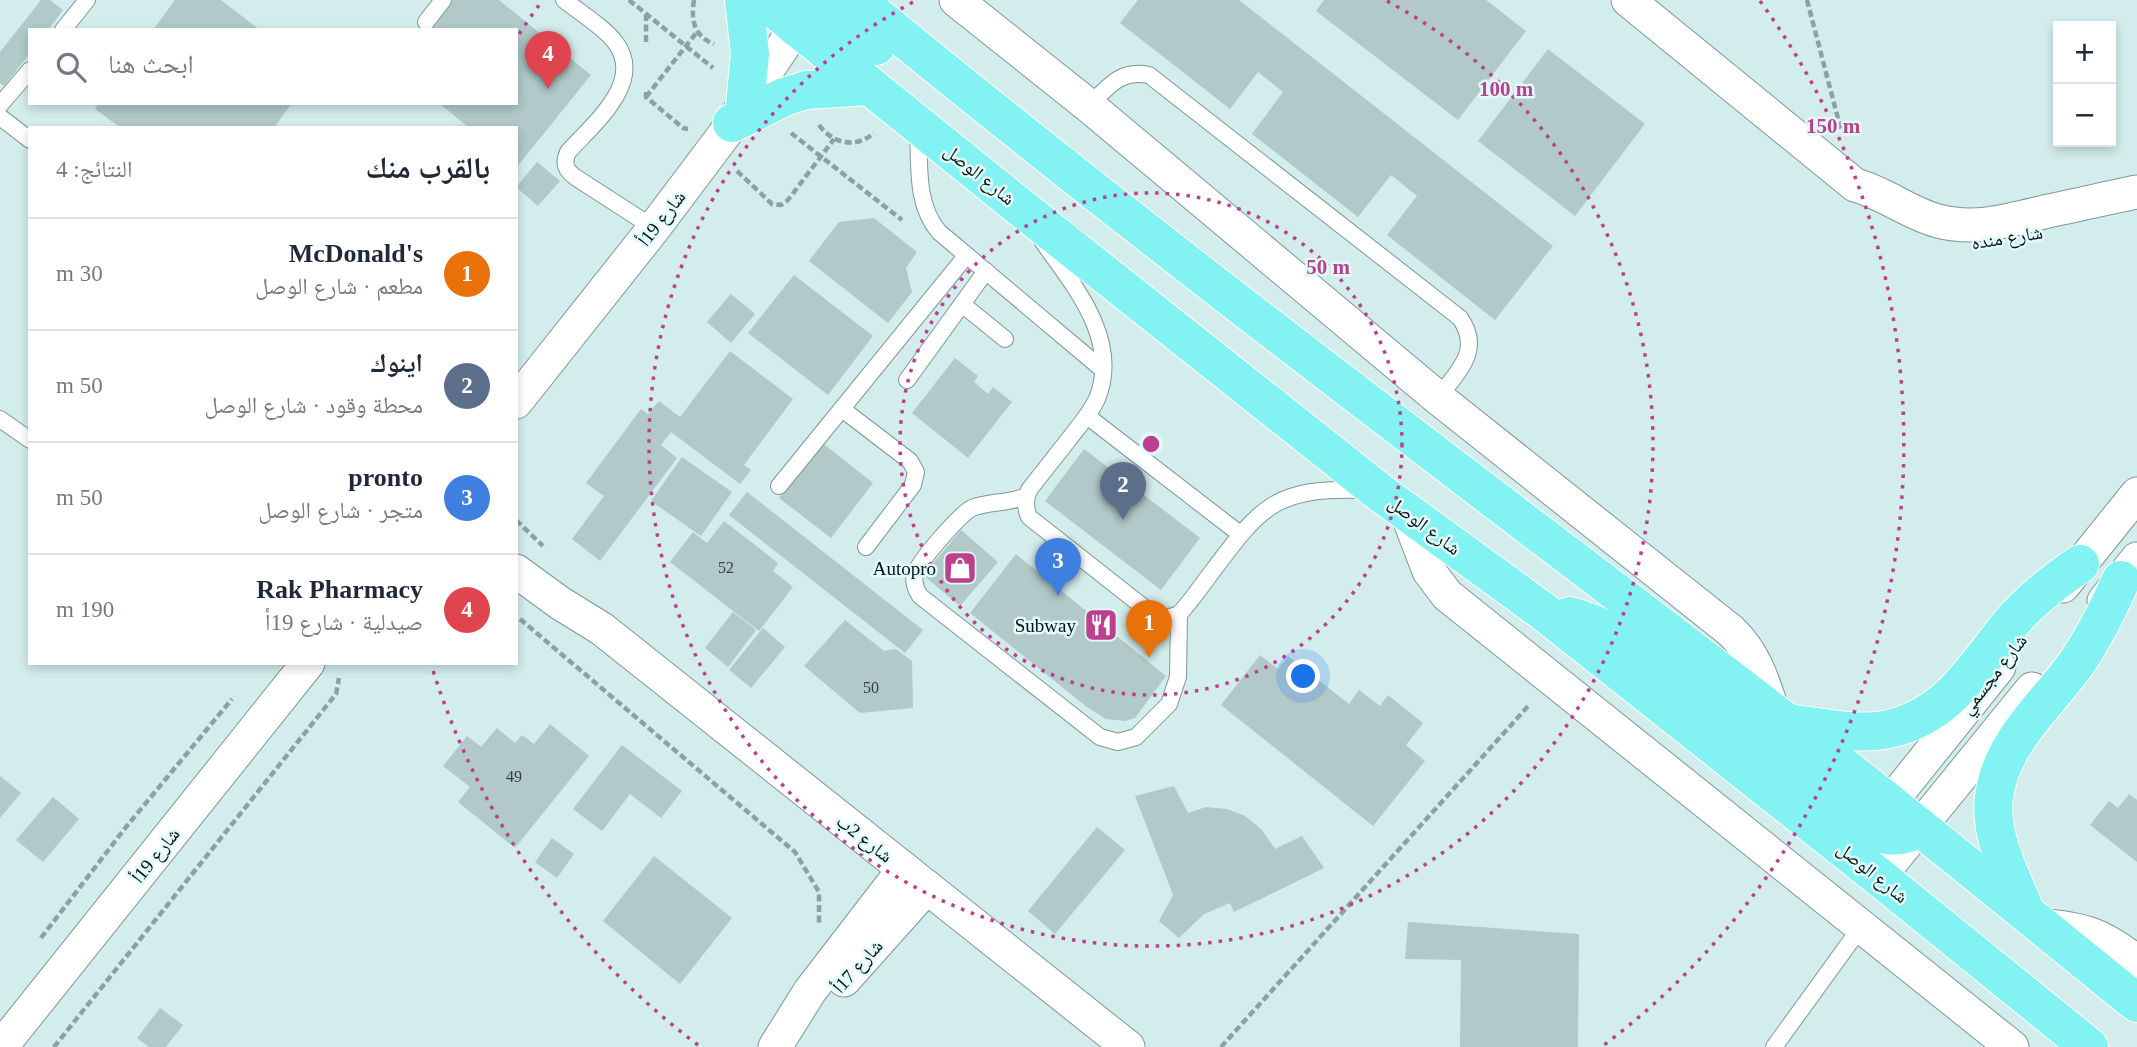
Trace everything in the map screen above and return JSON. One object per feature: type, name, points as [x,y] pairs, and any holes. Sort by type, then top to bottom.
[{"type":"main road","points":[[738,114],[750,54],[744,0]]},
{"type":"main road","name":"شارع الوصل","points":[[763,0],[1392,501],[1544,612],[1589,621],[1620,637],[1872,841],[2090,1047]]},
{"type":"main road","name":"شارع الوصل","points":[[857,0],[971,94],[1339,381],[1780,718],[1872,841]]},
{"type":"main road","points":[[796,27],[813,7],[823,6],[905,67],[971,94]]},
{"type":"main road","points":[[738,114],[806,90],[870,86]]},
{"type":"main road","points":[[1780,718],[1864,732],[1888,729],[1932,712],[1951,697],[2033,599],[2080,564]]},
{"type":"main road","points":[[2032,919],[2004,857],[1995,825],[1994,798],[1999,776],[2012,746],[2090,642],[2129,570]]},
{"type":"main road","name":"شارع الوصل","points":[[1872,841],[1920,828],[2137,1003]]},
{"type":"street","points":[[956,0],[1089,106],[1438,398],[1731,631],[1752,654],[1780,718]]},
{"type":"street","name":"شارع منده","points":[[1638,3],[1855,185],[1870,207],[1894,226],[1913,235],[1934,241],[1976,245],[2137,212]]},
{"type":"street","name":"شارع 19أ","points":[[518,399],[654,228],[738,114],[796,27]]},
{"type":"street","name":"شارع منده","points":[[1855,185],[1879,193],[1923,217],[1959,225],[1996,223],[2137,192]]},
{"type":"street","name":"شارع مجسمي","points":[[1872,841],[2080,564],[2137,495]]},
{"type":"street","points":[[1392,501],[1429,571],[1447,596],[2012,1047]]},
{"type":"street","name":"شارع 2ب","points":[[518,550],[567,591],[601,629]]},
{"type":"street","name":"شارع مجسمي","points":[[1872,841],[1920,828],[2129,570]]},
{"type":"street","name":"شارع 2ب","points":[[518,572],[601,629],[1128,1047]]},
{"type":"street","name":"شارع 19أ","points":[[1,1047],[306,665]]},
{"type":"street","name":"شارع 17أ","points":[[778,1043],[810,991],[915,878]]},
{"type":"street","points":[[2032,919],[2107,940],[2137,962]]},
{"type":"lane","points":[[65,28],[87,0]]},
{"type":"lane","points":[[426,22],[443,0]]},
{"type":"lane","points":[[564,0],[615,41],[624,66],[624,82],[618,96],[568,152],[565,166],[575,177],[654,228]]},
{"type":"lane","points":[[0,105],[28,72]]},
{"type":"lane","points":[[1089,106],[1124,75],[1137,72],[1149,75],[1460,318],[1469,336],[1468,356],[1438,398]]},
{"type":"lane","points":[[0,117],[28,138]]},
{"type":"lane","points":[[918,124],[924,209],[928,218],[939,232],[966,256],[1102,369]]},
{"type":"lane","points":[[1015,203],[1088,308],[1098,333],[1102,369],[1097,397],[1087,416],[1026,496],[1029,517],[1151,613],[1163,618],[1179,614]]},
{"type":"lane","points":[[779,486],[966,256]]},
{"type":"lane","points":[[907,380],[985,271]]},
{"type":"lane","points":[[962,304],[1005,339]]},
{"type":"lane","points":[[842,409],[910,461],[916,472],[913,485],[866,547]]},
{"type":"lane","points":[[1087,416],[1240,534]]},
{"type":"lane","points":[[0,419],[28,439]]},
{"type":"lane","points":[[1026,496],[1010,502],[975,507],[957,519],[917,569],[916,590],[920,596],[1100,737],[1118,742],[1136,737],[1169,704],[1178,677],[1179,614],[1255,517],[1291,496],[1313,491],[1392,501]]},
{"type":"lane","points":[[1774,1047],[1861,927]]},
{"type":"path","points":[[629,0],[721,74]]},
{"type":"path","points":[[694,0],[693,23],[697,32],[706,41],[717,45]]},
{"type":"path","points":[[1807,0],[1842,132]]},
{"type":"path","points":[[646,14],[646,56]]},
{"type":"path","points":[[646,97],[697,32]]},
{"type":"path","points":[[646,83],[646,97]]},
{"type":"path","points":[[646,97],[683,128],[692,130]]},
{"type":"path","points":[[784,127],[903,221]]},
{"type":"path","points":[[518,618],[795,852],[819,891],[819,926]]},
{"type":"path","points":[[54,1047],[336,694],[340,673]]},
{"type":"path","points":[[34,947],[126,827],[236,694]]},
{"type":"path","points":[[1221,1047],[1531,703]]},
{"type":"building","points":[[41,0],[50,0],[63,10],[50,28],[28,28],[28,56],[4,86],[0,83],[0,52]]},
{"type":"building","points":[[175,0],[221,0],[257,28],[154,28]]},
{"type":"building","points":[[451,0],[499,0],[591,75],[518,166],[518,126],[467,126],[441,105],[518,105],[518,28],[429,28]]},
{"type":"building","points":[[1138,0],[1239,0],[1553,246],[1495,320],[1387,235],[1417,196],[1391,175],[1358,217],[1252,134],[1283,92],[1258,72],[1230,109],[1120,23]]},
{"type":"building","points":[[1324,0],[1486,0],[1526,31],[1458,120],[1316,11]]},
{"type":"building","points":[[1548,49],[1645,124],[1575,216],[1478,141]]},
{"type":"building","points":[[98,105],[291,105],[275,126],[118,126],[95,109]]},
{"type":"building","points":[[537,162],[560,181],[538,206],[518,189],[518,185]]},
{"type":"building","points":[[874,218],[917,252],[906,268],[912,292],[888,323],[809,261],[839,222]]},
{"type":"building","points":[[794,275],[873,336],[828,395],[748,333]]},
{"type":"building","points":[[731,294],[755,314],[731,343],[707,322]]},
{"type":"building","points":[[730,351],[793,399],[744,465],[751,470],[740,484],[671,432],[661,445],[677,458],[600,561],[572,539],[604,496],[586,483],[641,409],[648,414],[659,401],[680,417]]},
{"type":"building","points":[[955,358],[978,376],[974,382],[988,394],[993,387],[1012,402],[968,458],[912,413]]},
{"type":"building","points":[[821,442],[873,483],[831,538],[779,498]]},
{"type":"building","points":[[1084,449],[1200,538],[1161,590],[1045,501]]},
{"type":"building","points":[[682,457],[732,492],[701,536],[651,501]]},
{"type":"building","points":[[747,492],[923,630],[905,653],[729,515]]},
{"type":"building","points":[[724,521],[778,563],[773,571],[793,587],[759,631],[670,562],[693,532],[707,543]]},
{"type":"building","name":"Autopro","points":[[961,530],[998,562],[960,606],[923,575]]},
{"type":"building","points":[[1016,554],[1166,676],[1135,718],[1125,721],[1106,719],[1087,707],[970,613]]},
{"type":"building","points":[[733,612],[756,630],[728,667],[705,648]]},
{"type":"building","points":[[845,620],[884,651],[896,649],[912,661],[913,708],[860,713],[804,666]]},
{"type":"building","points":[[763,628],[785,647],[751,688],[729,670]]},
{"type":"building","points":[[1260,655],[1278,669],[1288,656],[1349,704],[1359,690],[1380,706],[1388,695],[1423,723],[1406,745],[1425,761],[1373,826],[1221,705]]},
{"type":"building","points":[[550,724],[589,756],[515,848],[458,802],[470,787],[443,766],[467,736],[481,747],[497,728],[515,743],[522,735],[534,744]]},
{"type":"building","points":[[622,745],[682,791],[661,818],[630,794],[602,831],[573,809]]},
{"type":"building","points":[[0,776],[21,793],[0,818]]},
{"type":"building","points":[[1174,786],[1188,813],[1206,807],[1227,809],[1245,816],[1262,830],[1275,849],[1302,836],[1324,868],[1234,912],[1230,903],[1204,914],[1179,938],[1159,921],[1173,895],[1135,796]]},
{"type":"building","points":[[2129,794],[2137,800],[2137,862],[2090,825],[2109,801],[2118,808]]},
{"type":"building","points":[[53,797],[79,819],[43,862],[16,840]]},
{"type":"building","points":[[1097,827],[1125,850],[1055,934],[1028,911]]},
{"type":"building","points":[[552,838],[574,854],[557,878],[535,862]]},
{"type":"building","points":[[654,856],[732,918],[680,984],[603,921]]},
{"type":"building","points":[[1408,922],[1579,934],[1578,1047],[1460,1047],[1461,960],[1405,959]]},
{"type":"building","points":[[160,1008],[183,1025],[166,1047],[149,1047],[137,1038]]},
{"type":"place","name":"Rak Pharmacy","points":[[548,89]]},
{"type":"place","name":"اينوك","points":[[1123,520]]},
{"type":"place","name":"Autopro","points":[[960,568]]},
{"type":"place","name":"pronto","points":[[1058,596]]},
{"type":"place","name":"Subway","points":[[1101,625]]},
{"type":"place","name":"McDonald's","points":[[1149,658]]}]
